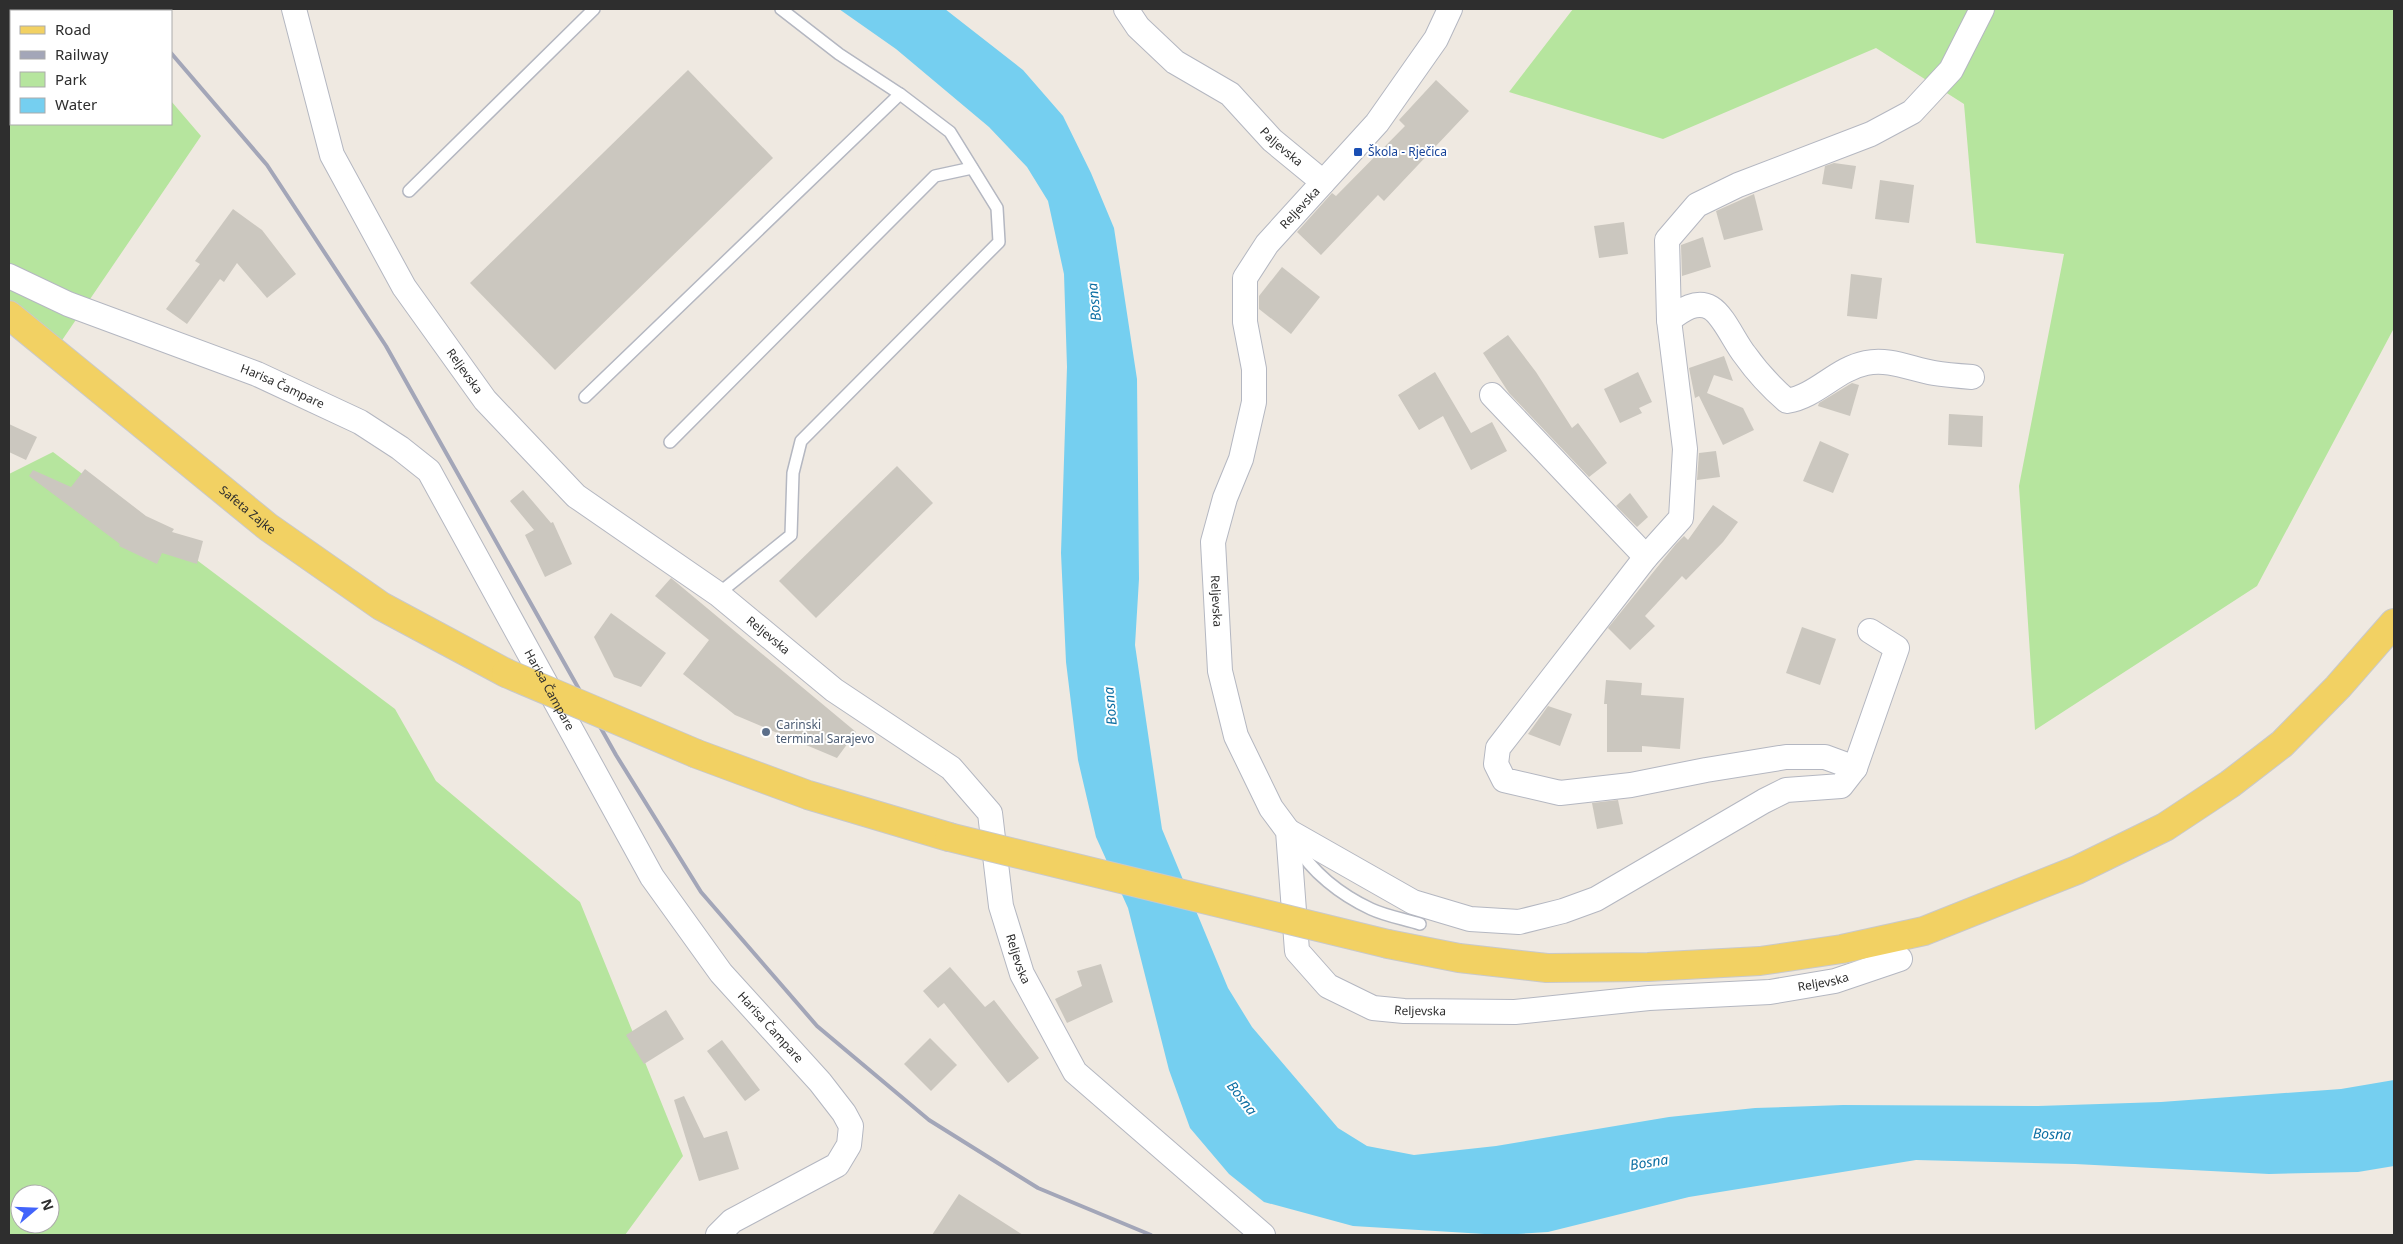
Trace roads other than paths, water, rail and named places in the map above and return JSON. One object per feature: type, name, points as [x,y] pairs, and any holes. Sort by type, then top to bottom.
[{"type":"main road","name":"Safeta Zajke","points":[[9,315],[268,527],[380,606],[506,673],[697,754],[808,795],[949,837],[1388,944],[1459,958],[1547,968],[1648,967],[1760,961],[1842,949],[1924,931],[2077,870],[2165,827],[2230,784],[2282,744],[2338,687],[2394,623]]},
{"type":"street","name":"Reljevska","points":[[294,9],[332,156],[404,287],[485,400],[576,496],[718,594],[834,690],[951,768],[990,813],[1001,906],[1022,974],[1075,1072],[1263,1235]]},
{"type":"street","name":"Paljevska","points":[[1126,9],[1138,27],[1175,62],[1230,94],[1272,140],[1323,182]]},
{"type":"street","points":[[1323,182],[1377,124],[1436,38],[1450,9]]},
{"type":"street","points":[[1855,768],[1825,757],[1786,757],[1631,785],[1560,793],[1504,780],[1496,764],[1498,748],[1646,558],[1681,518],[1685,449],[1669,320],[1668,240],[1697,205],[1738,185],[1871,134],[1912,112],[1951,70],[1982,9]]},
{"type":"street","name":"Reljevska","points":[[1323,182],[1267,244],[1245,278],[1245,322],[1254,369],[1254,402],[1241,459],[1226,498],[1213,542],[1220,671],[1236,736],[1271,808],[1288,831],[1297,951],[1328,986],[1373,1008],[1404,1011],[1515,1012],[1649,998],[1770,992],[1835,981],[1900,959]]},
{"type":"street","name":"Harisa Čampare","points":[[9,276],[68,304],[266,378],[360,422],[400,448],[429,471],[652,877],[721,973],[820,1082],[844,1113],[851,1126],[849,1145],[837,1165],[732,1220],[718,1235]]},
{"type":"street","points":[[1669,320],[1684,309],[1698,305],[1712,308],[1725,324],[1744,354],[1771,387],[1787,401],[1799,399],[1842,372],[1866,363],[1889,362],[1934,373],[1972,377]]},
{"type":"street","points":[[1492,395],[1646,558]]},
{"type":"street","points":[[1288,831],[1414,902],[1470,919],[1519,922],[1563,911],[1596,898],[1786,790],[1841,786],[1855,768],[1897,648],[1870,631]]},
{"type":"lane","points":[[409,191],[594,9]]},
{"type":"lane","points":[[718,594],[791,535],[793,473],[802,442],[999,242],[997,208],[950,132],[900,94],[839,54],[781,9]]},
{"type":"lane","points":[[585,397],[900,94]]},
{"type":"lane","points":[[670,442],[935,176],[972,168]]},
{"type":"lane","points":[[1288,831],[1301,855],[1330,884],[1372,910],[1420,924]]},
{"type":"water","name":"Bosna","points":[[839,9],[945,9],[1023,70],[1063,116],[1091,173],[1114,228],[1137,379],[1139,579],[1135,645],[1162,829],[1228,988],[1252,1027],[1338,1128],[1367,1146],[1414,1155],[1496,1146],[1669,1117],[1755,1108],[1843,1105],[2038,1106],[2161,1102],[2341,1089],[2394,1080],[2394,1166],[2358,1172],[2269,1174],[2075,1164],[1916,1160],[1689,1197],[1548,1232],[1501,1235],[1353,1226],[1264,1202],[1229,1174],[1190,1128],[1169,1070],[1128,908],[1096,837],[1078,760],[1066,662],[1061,553],[1067,367],[1064,274],[1048,201],[1027,167],[989,127],[896,49]]},
{"type":"railway","points":[[172,54],[267,165],[386,346],[616,755],[701,892],[817,1026],[929,1120],[1038,1188],[1151,1235]]},
{"type":"place","name":"Škola - Rječica","points":[[1358,152]]},
{"type":"place","name":"Carinski terminal Sarajevo","points":[[766,732]]}]
